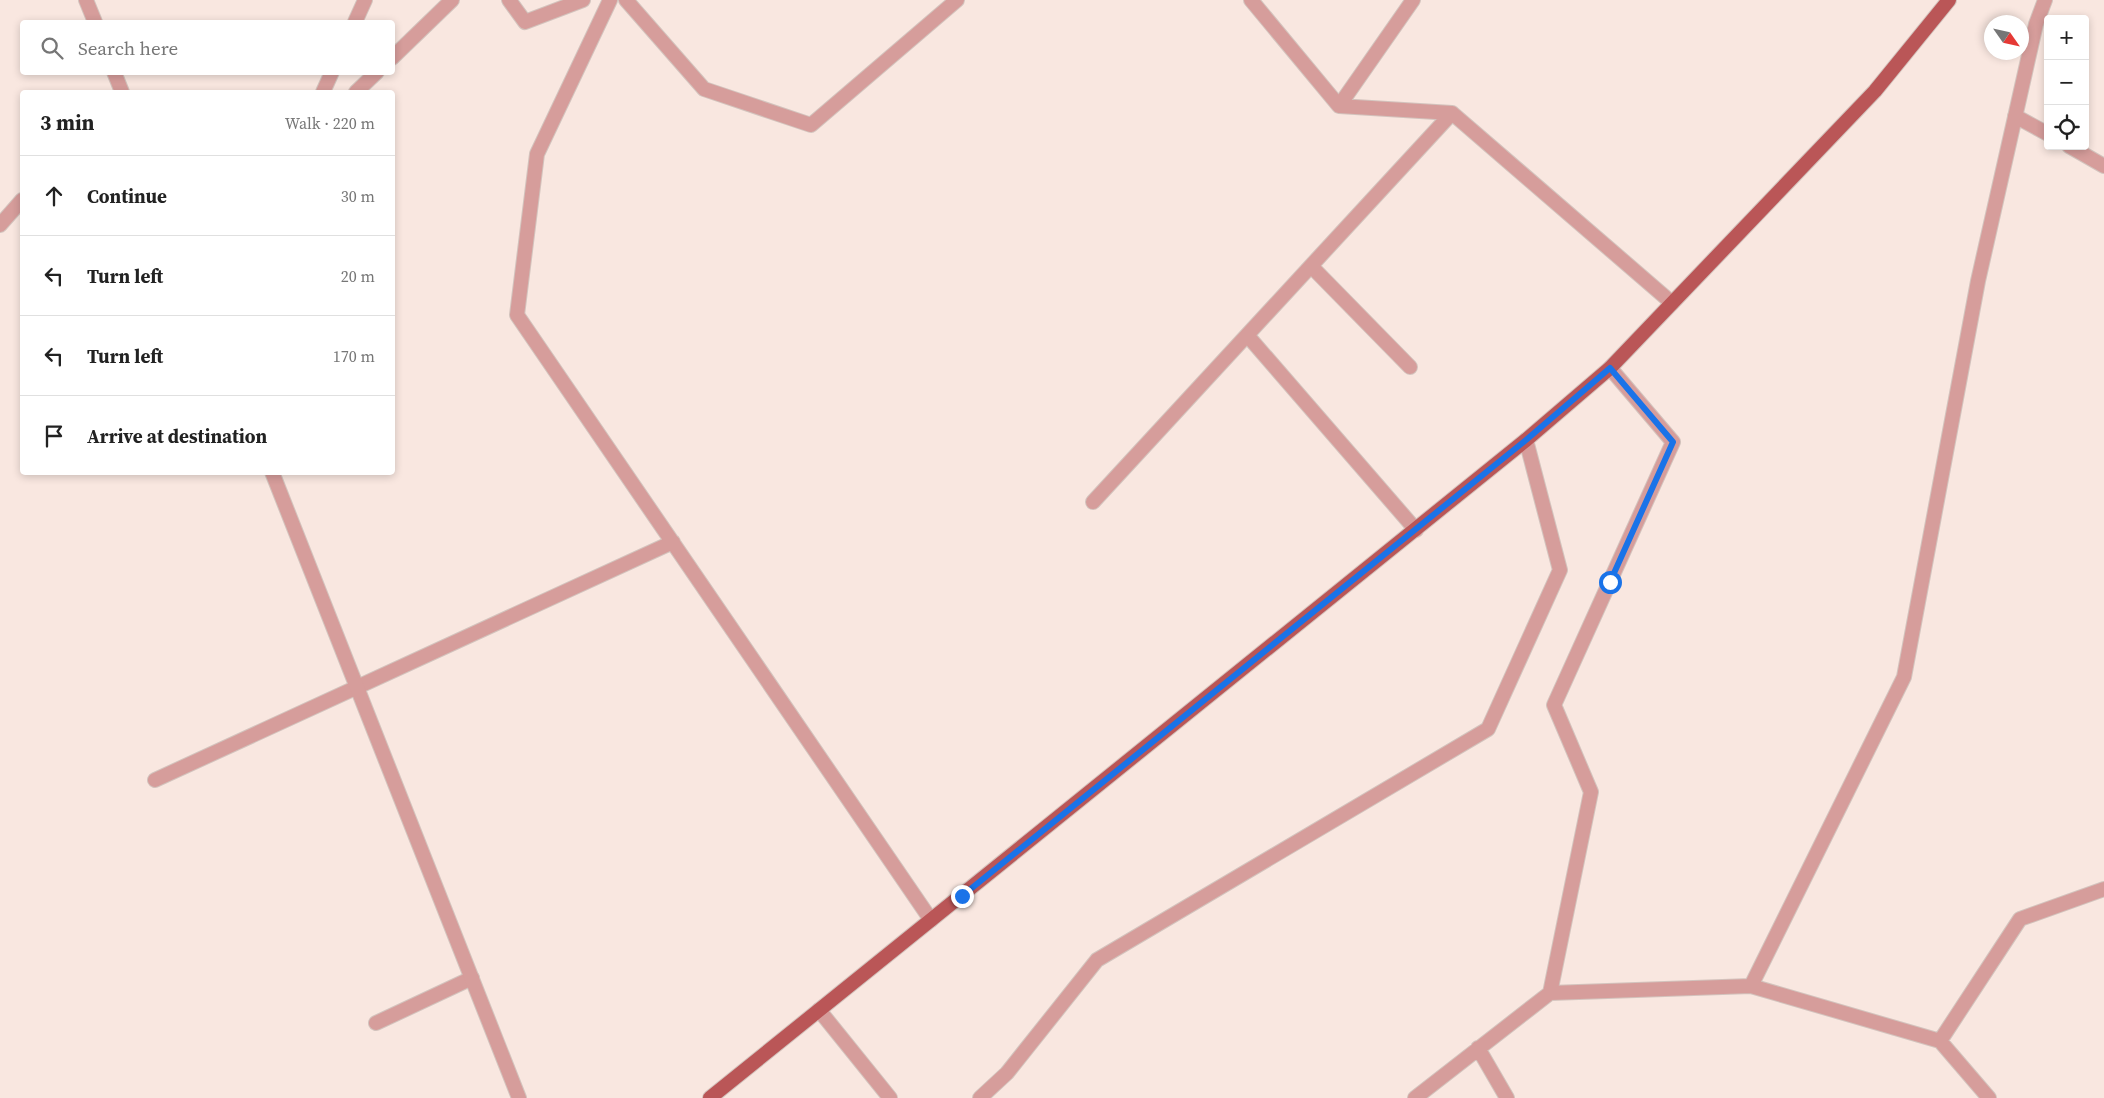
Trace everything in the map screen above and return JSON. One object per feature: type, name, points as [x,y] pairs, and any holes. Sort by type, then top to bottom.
[{"type":"main road","points":[[710,1098],[1416,530],[1610,368],[1875,91],[1949,0]]},
{"type":"street","points":[[86,0],[93,20]]},
{"type":"street","points":[[356,20],[365,0]]},
{"type":"street","points":[[395,55],[452,0]]},
{"type":"street","points":[[509,0],[524,22],[583,0]]},
{"type":"street","points":[[610,0],[538,154],[517,315],[931,920]]},
{"type":"street","points":[[626,0],[704,90],[811,125],[957,0]]},
{"type":"street","points":[[1251,0],[1339,106],[1452,113],[1672,303]]},
{"type":"street","points":[[1339,106],[1412,0]]},
{"type":"street","points":[[1751,986],[1904,677],[1978,281],[2036,24],[2045,0]]},
{"type":"street","points":[[115,75],[121,90]]},
{"type":"street","points":[[324,90],[331,75]]},
{"type":"street","points":[[358,90],[374,75]]},
{"type":"street","points":[[1093,502],[1452,113]]},
{"type":"street","points":[[2016,116],[2044,132]]},
{"type":"street","points":[[2077,150],[2104,166]]},
{"type":"street","points":[[0,225],[20,202]]},
{"type":"street","points":[[1311,266],[1410,367]]},
{"type":"street","points":[[1247,335],[1416,530]]},
{"type":"street","points":[[1550,992],[1591,792],[1554,704],[1673,442],[1610,368]]},
{"type":"street","points":[[980,1098],[1007,1074],[1097,960],[1488,730],[1560,570],[1526,440]]},
{"type":"street","points":[[273,475],[519,1098]]},
{"type":"street","points":[[155,780],[673,542]]},
{"type":"street","points":[[1940,1041],[2020,919],[2104,889]]},
{"type":"street","points":[[376,1023],[472,978]]},
{"type":"street","points":[[1415,1098],[1550,992],[1751,986],[1940,1041],[1989,1098]]},
{"type":"street","points":[[819,1010],[890,1098]]},
{"type":"street","points":[[1478,1048],[1508,1098]]},
{"type":"route","points":[[962,896],[1526,440],[1610,368],[1673,442],[1610,582]]}]
